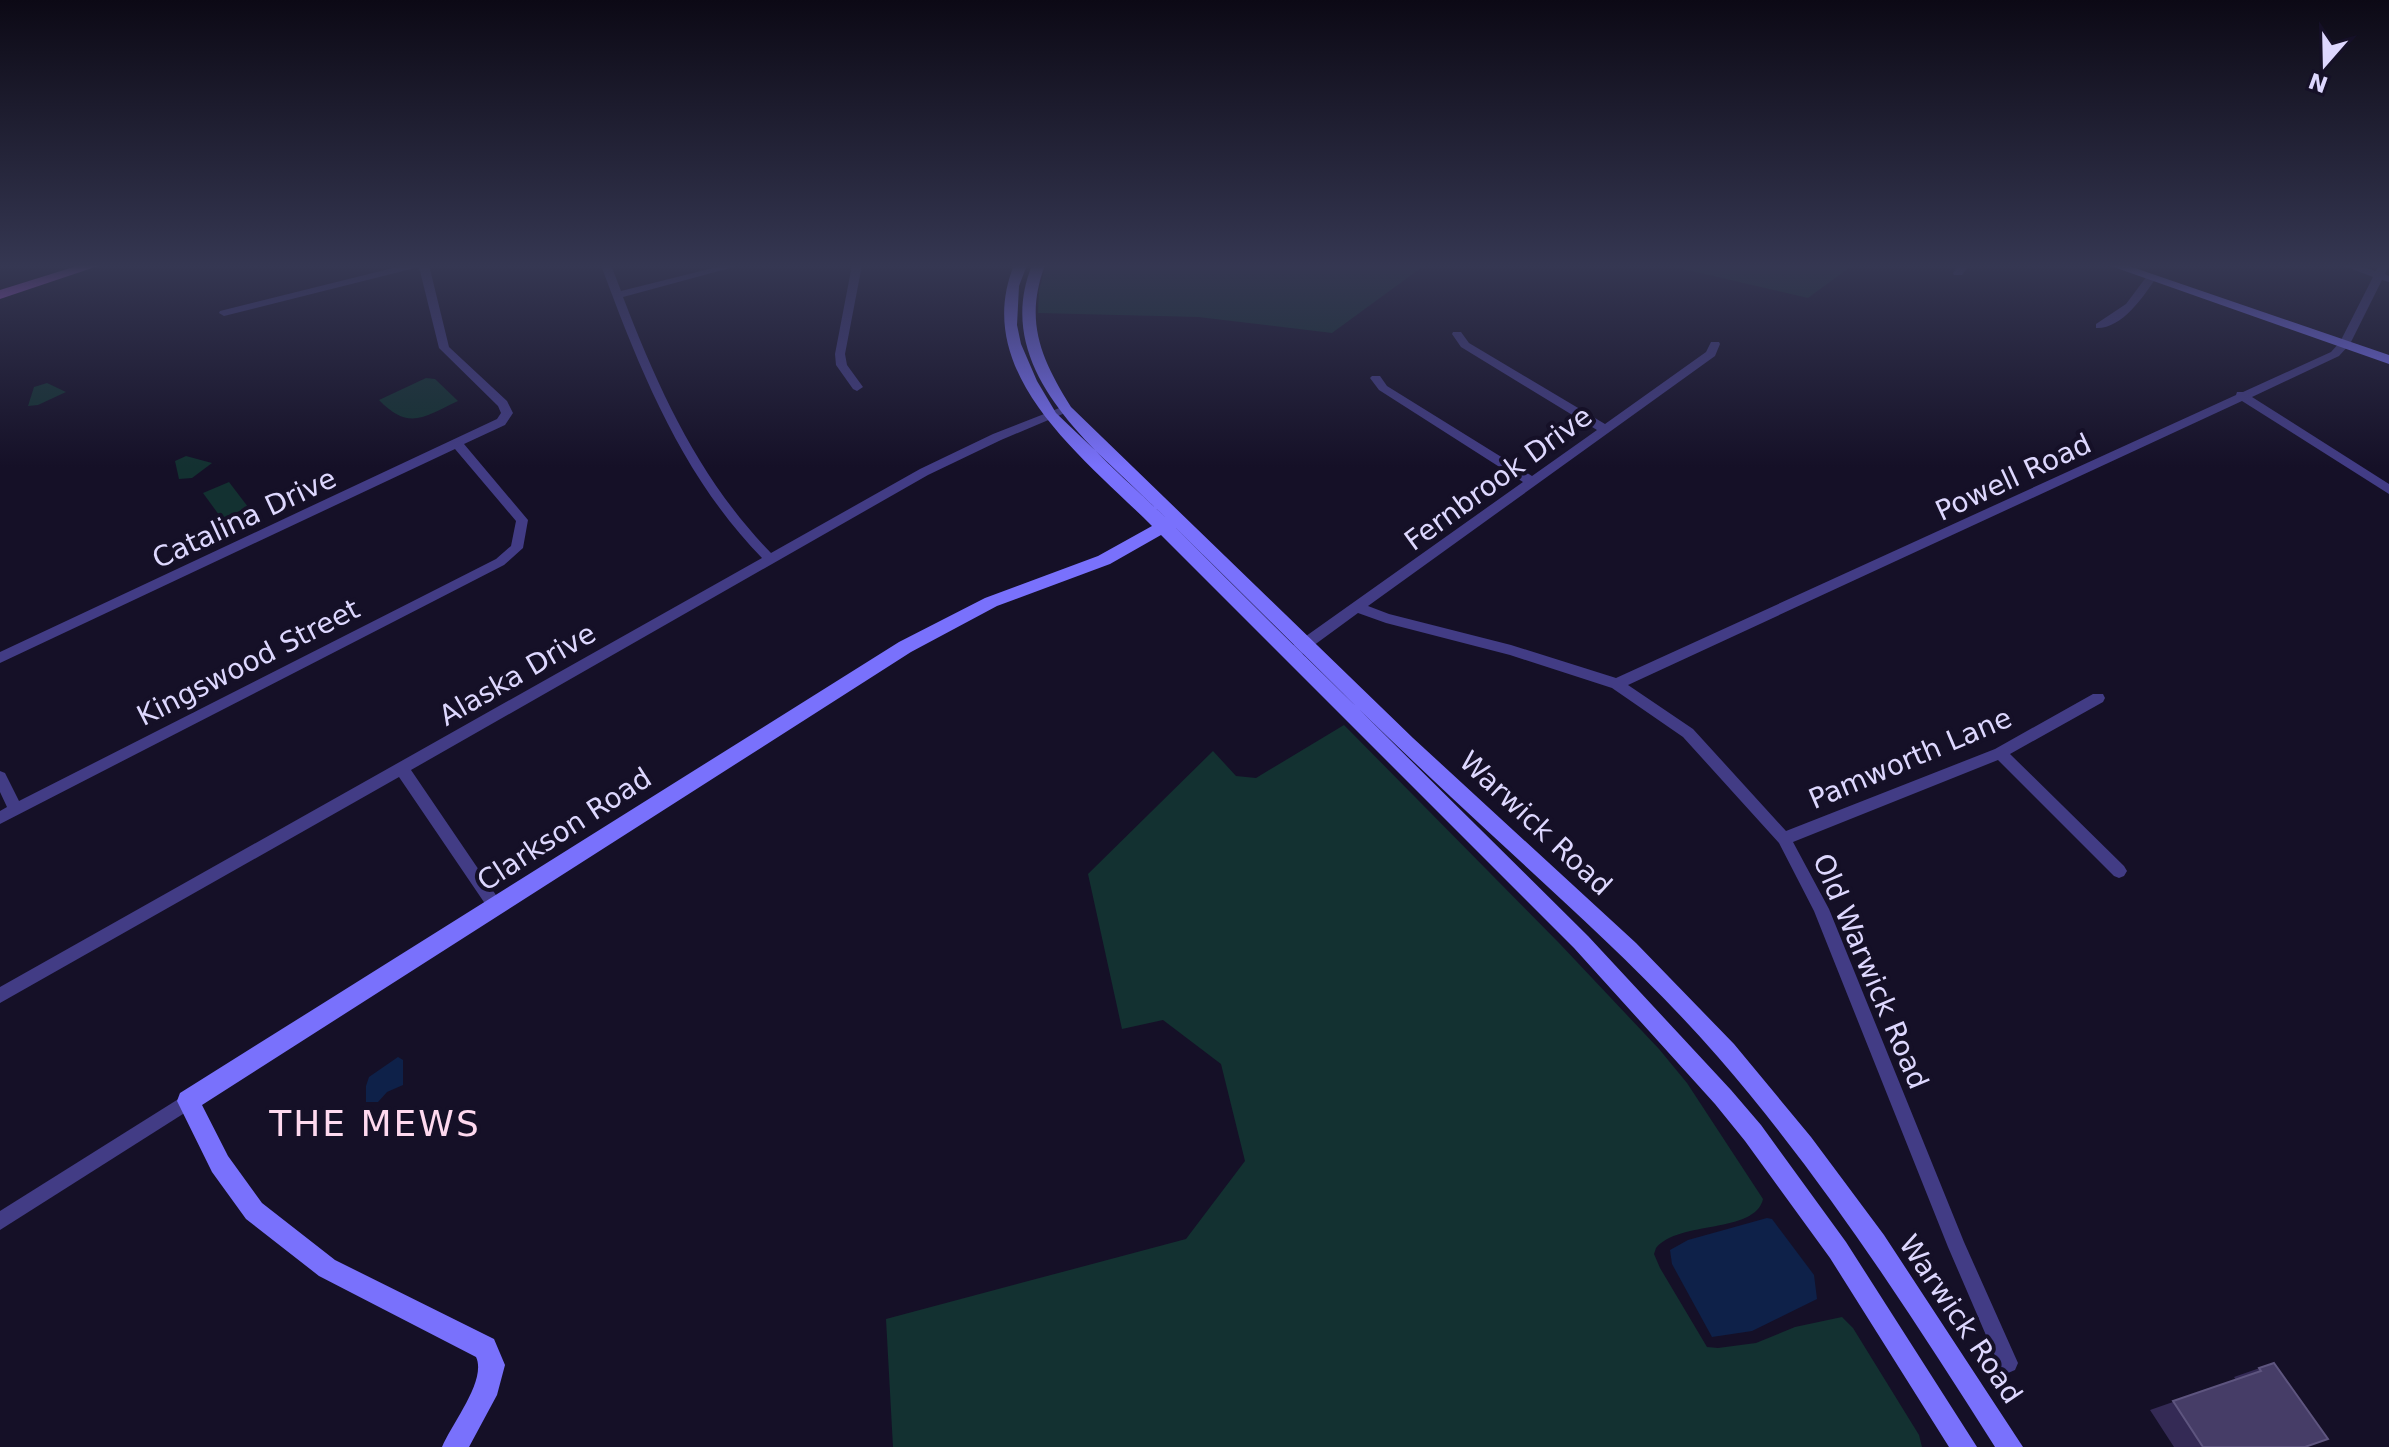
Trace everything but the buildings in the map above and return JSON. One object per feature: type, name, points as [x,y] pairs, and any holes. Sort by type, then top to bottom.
[{"type":"main road","name":"Warwick Road","points":[[1012,333],[1022,370],[1058,413],[1297,650],[1581,942],[1753,1133],[1838,1250],[1964,1447]]},
{"type":"main road","name":"Warwick Road","points":[[1030,333],[1039,369],[1058,413]]},
{"type":"main road","points":[[2311,333],[2389,360]]},
{"type":"main road","name":"Clarkson Road","points":[[188,1101],[932,632],[1005,596],[1104,560],[1169,523]]},
{"type":"main road","name":"Warwick Road","points":[[1297,650],[1657,979],[1725,1050],[1810,1155],[1913,1298],[2010,1447]]},
{"type":"main road","points":[[188,1101],[220,1164],[254,1211],[327,1268],[485,1348],[493,1365],[488,1386],[455,1447]]},
{"type":"street","name":"Catalina Drive","points":[[0,658],[488,431],[506,418],[503,404],[444,348],[440,333]]},
{"type":"street","points":[[633,333],[696,467],[748,540],[770,559]]},
{"type":"street","points":[[844,333],[840,354],[842,365],[857,387]]},
{"type":"street","points":[[2345,344],[2351,333]]},
{"type":"street","points":[[1457,334],[1465,345],[1605,429]]},
{"type":"street","name":"Fernbrook Drive","points":[[1297,650],[1711,354],[1715,344]]},
{"type":"street","name":"Powell Road","points":[[1617,684],[2335,354],[2345,344]]},
{"type":"street","points":[[1376,378],[1383,388],[1532,482]]},
{"type":"street","points":[[2241,395],[2389,490]]},
{"type":"street","name":"Alaska Drive","points":[[0,996],[924,472],[997,437],[1058,413]]},
{"type":"street","name":"Kingswood Street","points":[[0,818],[500,562],[517,548],[522,520],[458,445]]},
{"type":"street","name":"Old Warwick Road","points":[[1359,608],[1583,671],[1617,684],[1688,733],[1784,839],[1821,909],[1957,1247],[2008,1363]]},
{"type":"street","name":"Pamworth Lane","points":[[1784,839],[2000,753],[2098,698]]},
{"type":"street","points":[[2000,753],[2119,871]]},
{"type":"street","points":[[402,769],[495,906]]},
{"type":"street","points":[[0,777],[16,810]]},
{"type":"street","name":"Clarkson Road","points":[[0,1221],[188,1101]]},
{"type":"green space","points":[[426,378],[435,379],[458,401],[426,416],[408,418],[390,410],[379,400]]},
{"type":"green space","points":[[47,383],[66,392],[38,405],[28,406],[34,387]]},
{"type":"green space","points":[[186,456],[212,463],[192,478],[179,479],[175,461]]},
{"type":"green space","points":[[229,482],[248,507],[222,519],[203,493]]},
{"type":"green space","points":[[1344,725],[1659,1049],[1687,1083],[1763,1199],[1757,1210],[1746,1217],[1732,1223],[1681,1233],[1656,1248],[1654,1254],[1660,1268],[1707,1347],[1756,1343],[1795,1327],[1842,1317],[1853,1328],[1919,1435],[1922,1447],[893,1447],[886,1319],[1186,1239],[1245,1161],[1221,1064],[1163,1020],[1122,1029],[1088,874],[1213,751],[1236,776],[1256,778]]},
{"type":"water","points":[[398,1057],[403,1060],[403,1085],[387,1092],[378,1102],[366,1102],[369,1077]]},
{"type":"water","points":[[1772,1219],[1814,1275],[1817,1299],[1752,1331],[1712,1337],[1672,1264],[1670,1250],[1688,1240]]},
{"type":"district","name":"THE MEWS","points":[[375,1123]]}]
